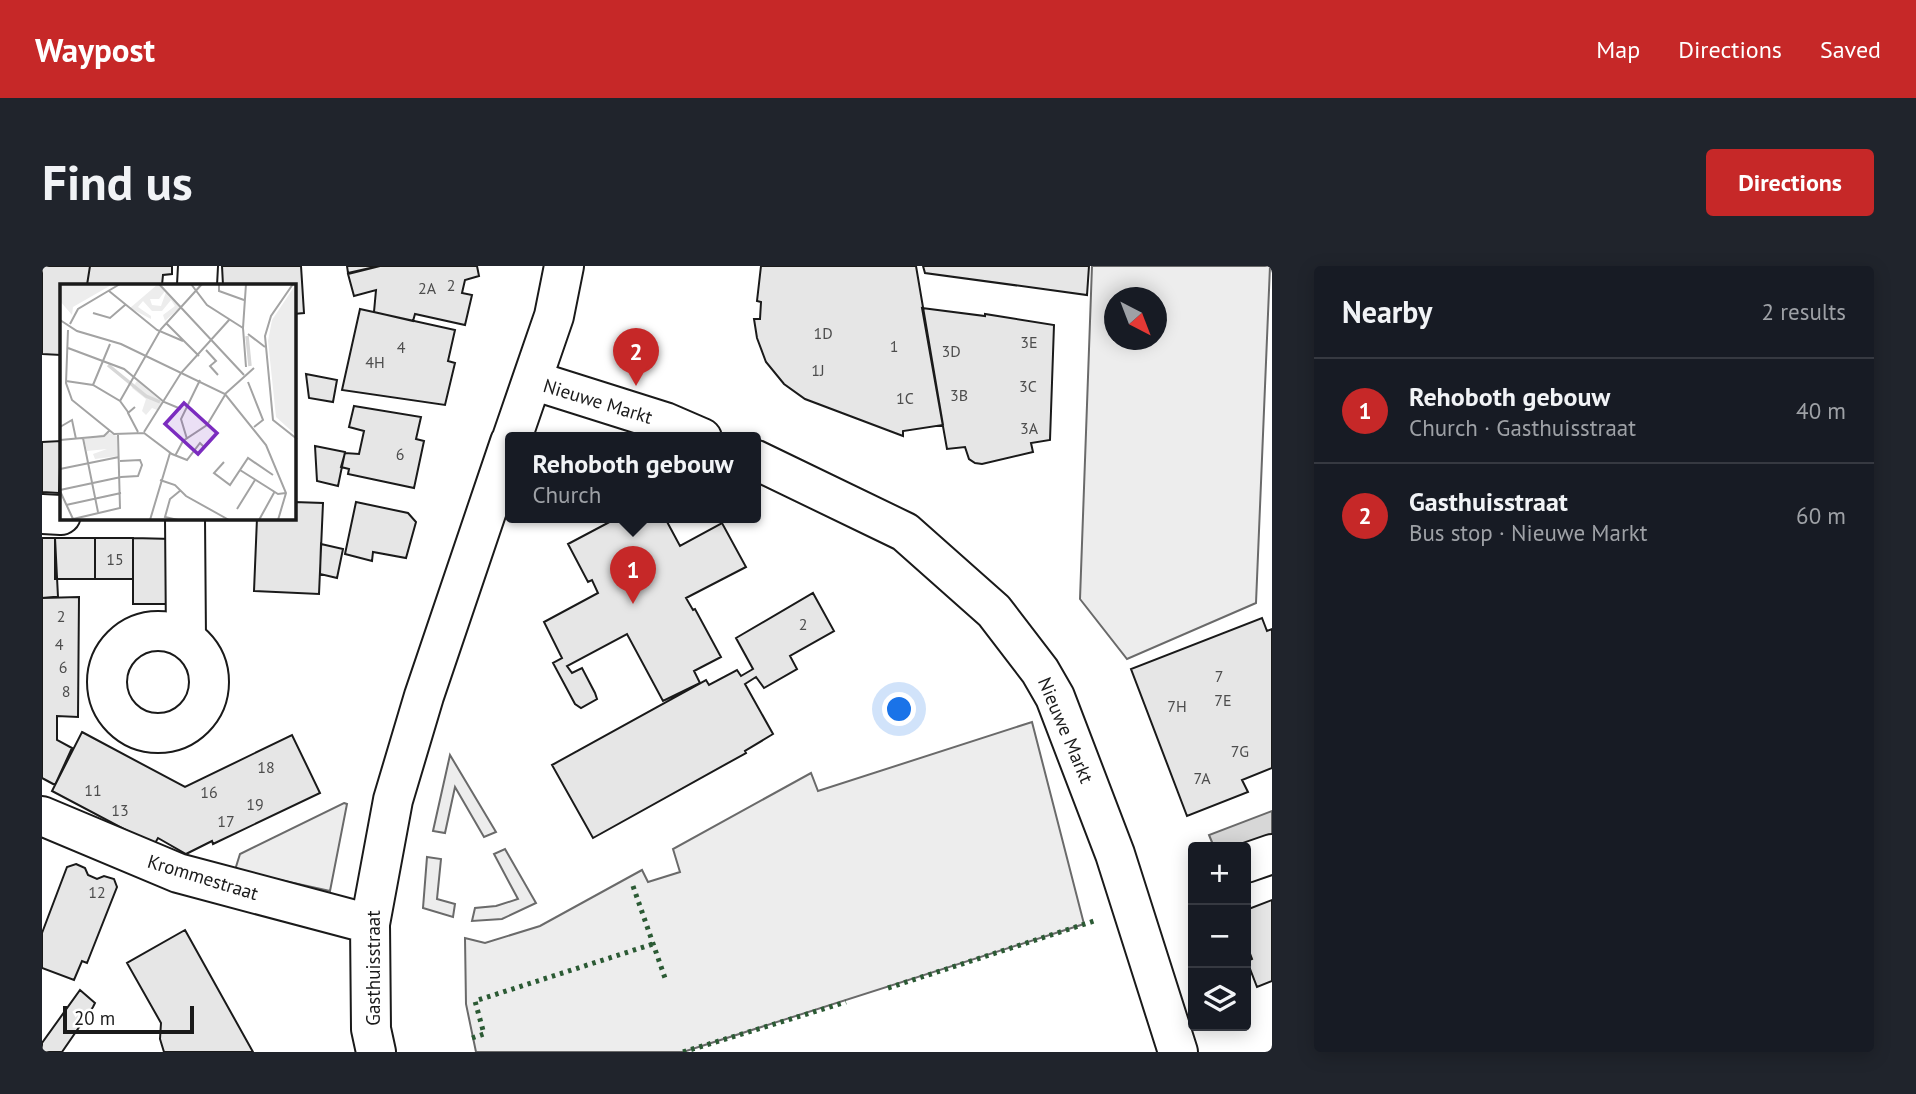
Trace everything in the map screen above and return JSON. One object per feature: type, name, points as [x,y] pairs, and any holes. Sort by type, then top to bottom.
[{"type":"street","points":[[197,284],[198,266]]},
{"type":"street","name":"Gasthuisstraat","points":[[514,432],[554,316],[564,266]]},
{"type":"street","name":"Nieuwe Markt","points":[[532,380],[665,422],[688,432]]},
{"type":"street","name":"Gasthuisstraat","points":[[376,1052],[371,1029],[370,924],[393,800],[424,696],[505,458]]},
{"type":"street","name":"Nieuwe Markt","points":[[761,463],[905,532],[994,611],[1040,671],[1055,697],[1115,854],[1178,1052]]},
{"type":"street","points":[[42,514],[60,515]]},
{"type":"street","points":[[185,520],[186,639]]},
{"type":"street","name":"Krommestraat","points":[[42,816],[178,873],[370,924]]},
{"type":"street","points":[[1251,861],[1272,854]]},
{"type":"shaded area","points":[[1092,266],[1270,266],[1256,603],[1127,659],[1080,599]]},
{"type":"shaded area","points":[[1032,722],[1084,924],[683,1052],[476,1052],[466,1004],[465,938],[485,943],[540,926],[642,870],[648,882],[680,872],[673,849],[811,773],[818,791]]},
{"type":"shaded area","points":[[450,755],[496,832],[484,837],[455,787],[445,833],[433,831]]},
{"type":"shaded area","points":[[344,803],[347,804],[330,891],[235,870],[240,854]]},
{"type":"shaded area","points":[[1272,811],[1272,836],[1251,844],[1251,842],[1212,842],[1209,835]]},
{"type":"shaded area","points":[[505,849],[536,903],[502,919],[472,921],[475,908],[496,906],[518,899],[494,854]]},
{"type":"shaded area","points":[[427,857],[441,859],[437,899],[455,904],[453,917],[423,908]]},
{"type":"building","points":[[42,266],[90,266],[87,284],[60,284],[60,355],[42,354]]},
{"type":"building","points":[[90,266],[172,266],[172,274],[163,275],[162,284],[87,284]]},
{"type":"building","points":[[222,266],[301,266],[304,313],[296,314],[296,284],[223,284]]},
{"type":"building","points":[[347,266],[379,266],[348,273]]},
{"type":"building","points":[[380,266],[477,266],[479,276],[465,280],[462,293],[472,295],[465,325],[415,314],[413,321],[374,312],[376,290],[354,296],[348,274]]},
{"type":"building","points":[[761,266],[916,266],[943,425],[903,431],[903,436],[805,399],[784,384],[766,362],[757,338],[754,319],[760,319],[761,302],[757,301]]},
{"type":"building","points":[[923,266],[1089,266],[1087,295],[925,273]]},
{"type":"building","points":[[922,308],[1054,325],[1050,440],[1031,443],[1033,452],[982,464],[969,459],[965,447],[947,449]]},
{"type":"building","points":[[360,309],[455,330],[448,361],[455,363],[445,405],[342,390]]},
{"type":"building","points":[[306,374],[337,380],[333,402],[309,398]]},
{"type":"building","points":[[354,406],[421,417],[416,439],[424,441],[414,488],[348,474],[349,469],[341,467],[345,453],[359,454],[364,431],[349,427]]},
{"type":"building","points":[[60,441],[59,493],[42,492],[42,442]]},
{"type":"building","points":[[315,446],[345,452],[338,486],[317,481]]},
{"type":"building","points":[[296,502],[323,503],[319,594],[254,591],[257,520],[296,520]]},
{"type":"building","points":[[356,502],[408,513],[416,522],[406,558],[373,552],[372,561],[345,554]]},
{"type":"building","points":[[608,523],[668,523],[680,546],[722,523],[746,567],[686,598],[693,610],[695,609],[721,657],[694,671],[700,683],[663,701],[627,634],[567,666],[572,673],[582,668],[597,699],[581,708],[575,704],[553,663],[562,658],[544,622],[598,593],[592,580],[588,582],[568,544]]},
{"type":"building","points":[[42,538],[55,538],[58,597],[42,598]]},
{"type":"building","points":[[55,538],[95,538],[95,579],[55,579]]},
{"type":"building","points":[[95,538],[133,538],[133,579],[95,579]]},
{"type":"building","points":[[133,538],[172,539],[172,604],[133,604]]},
{"type":"building","points":[[321,544],[343,549],[337,578],[320,574]]},
{"type":"building","points":[[813,593],[834,631],[790,656],[797,669],[764,688],[756,677],[745,684],[773,734],[745,751],[746,753],[593,838],[552,765],[706,680],[709,685],[737,670],[741,676],[753,669],[736,638]]},
{"type":"building","points":[[79,597],[78,717],[57,716],[57,740],[72,748],[55,785],[42,778],[42,598]]},
{"type":"building","points":[[1262,618],[1267,631],[1272,629],[1272,768],[1242,780],[1248,792],[1187,816],[1131,669]]},
{"type":"building","points":[[82,732],[185,787],[292,735],[320,793],[186,854],[158,838],[154,845],[52,791]]},
{"type":"building","points":[[76,864],[97,879],[104,876],[114,879],[117,887],[87,963],[82,961],[74,980],[42,968],[42,933],[67,867]]},
{"type":"building","points":[[1272,900],[1272,981],[1257,987],[1251,971],[1251,908]]},
{"type":"building","points":[[185,930],[253,1052],[164,1052],[160,1039],[161,1023],[127,963]]},
{"type":"building","points":[[80,990],[95,1003],[93,1007],[62,1052],[42,1052],[42,1043]]},
{"type":"hedge","points":[[633,886],[665,978]]},
{"type":"hedge","points":[[888,988],[1094,921]]},
{"type":"hedge","points":[[472,1038],[484,1034],[475,1001],[653,944]]},
{"type":"hedge","points":[[683,1052],[846,1002]]},
{"type":"place","name":"Gasthuisstraat","points":[[636,386]]},
{"type":"place","name":"Rehoboth gebouw","points":[[633,604]]}]
